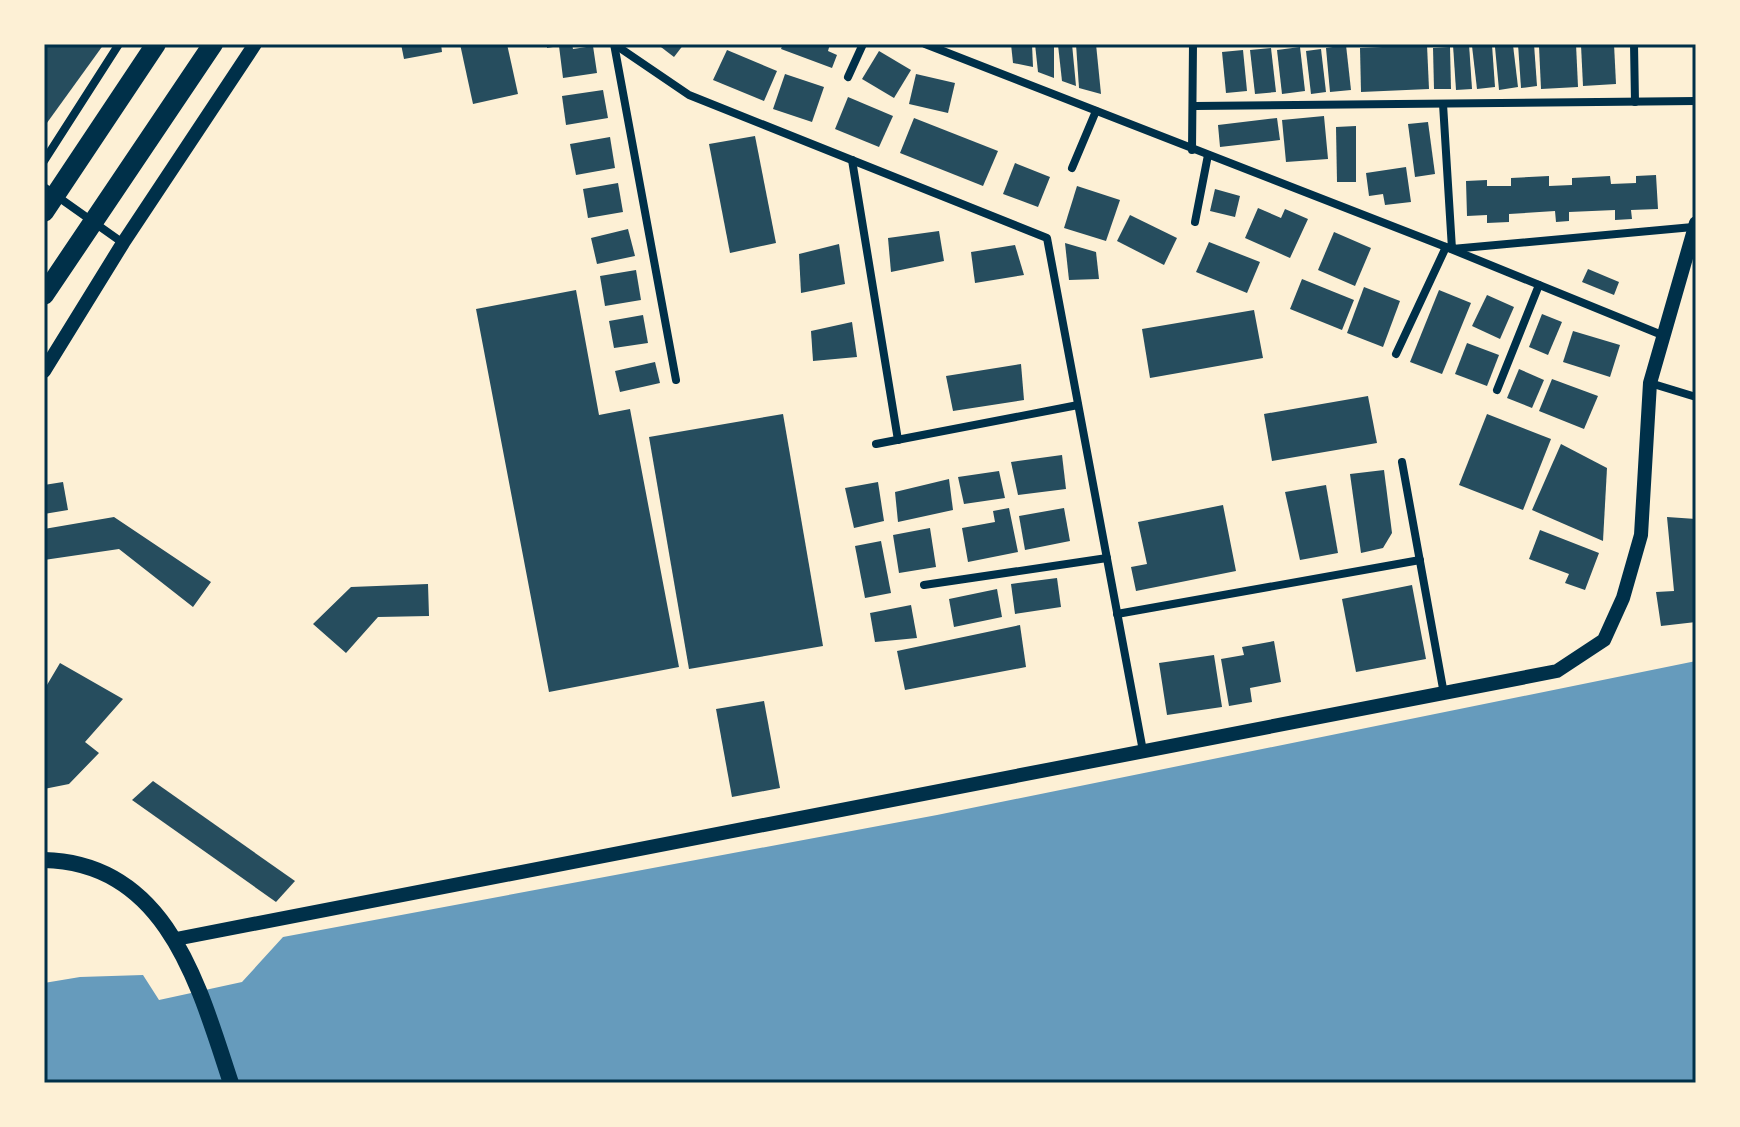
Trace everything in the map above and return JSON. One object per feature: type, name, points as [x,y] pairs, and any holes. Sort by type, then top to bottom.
[{"type":"main road","points":[[44,212],[156,44]]},
{"type":"main road","points":[[44,295],[213,44]]},
{"type":"main road","points":[[44,860],[77,861],[123,885],[153,911],[176,939],[197,981],[231,1083]]},
{"type":"street","points":[[44,161],[119,44]]},
{"type":"street","points":[[44,371],[123,243],[255,44]]},
{"type":"street","points":[[676,380],[614,44],[689,95],[1047,238],[1143,751]]},
{"type":"street","points":[[848,77],[863,44]]},
{"type":"street","points":[[925,44],[1449,248],[1662,335]]},
{"type":"street","points":[[1192,150],[1195,106],[1193,44]]},
{"type":"street","points":[[1634,44],[1635,102]]},
{"type":"street","points":[[1195,106],[1696,101]]},
{"type":"street","points":[[1396,354],[1449,248],[1443,104]]},
{"type":"street","points":[[1072,168],[1096,111]]},
{"type":"street","points":[[1195,222],[1208,155]]},
{"type":"street","points":[[852,160],[898,440]]},
{"type":"street","points":[[44,187],[123,243]]},
{"type":"street","points":[[176,939],[1557,671],[1604,640],[1623,598],[1641,535],[1650,383],[1695,225],[1449,248]]},
{"type":"street","points":[[1497,390],[1539,285]]},
{"type":"street","points":[[1650,383],[1696,397]]},
{"type":"street","points":[[876,444],[1078,405]]},
{"type":"street","points":[[1402,462],[1444,694]]},
{"type":"street","points":[[924,585],[1107,558]]},
{"type":"street","points":[[1117,614],[1420,560]]},
{"type":"water","points":[[1696,661],[1696,1083],[44,1083],[44,983],[80,977],[143,975],[159,1000],[242,982],[283,937],[937,815]]},
{"type":"building","points":[[44,44],[104,44],[44,127]]},
{"type":"building","points":[[401,44],[441,44],[442,52],[404,59]]},
{"type":"building","points":[[460,44],[507,44],[518,94],[473,104]]},
{"type":"building","points":[[547,44],[572,44],[573,49],[593,46],[597,73],[563,78],[559,46],[547,48]]},
{"type":"building","points":[[657,44],[684,44],[674,57]]},
{"type":"building","points":[[783,44],[830,44],[828,51],[837,55],[832,68],[781,49]]},
{"type":"building","points":[[1011,44],[1032,44],[1033,67],[1013,63]]},
{"type":"building","points":[[1035,44],[1054,44],[1054,78],[1038,72]]},
{"type":"building","points":[[1072,44],[1076,86],[1062,81],[1058,45]]},
{"type":"building","points":[[1076,44],[1096,44],[1101,94],[1079,88]]},
{"type":"building","points":[[1469,44],[1472,89],[1456,90],[1453,45]]},
{"type":"building","points":[[1518,44],[1534,44],[1537,86],[1521,88]]},
{"type":"building","points":[[1576,44],[1578,87],[1541,89],[1539,46]]},
{"type":"building","points":[[1614,44],[1616,84],[1583,86],[1581,45]]},
{"type":"building","points":[[1346,45],[1351,90],[1330,92],[1326,48]]},
{"type":"building","points":[[1427,45],[1429,89],[1361,92],[1360,48]]},
{"type":"building","points":[[1492,45],[1495,87],[1477,89],[1472,46]]},
{"type":"building","points":[[1513,45],[1518,87],[1499,90],[1495,47]]},
{"type":"building","points":[[1300,47],[1305,91],[1282,94],[1277,50]]},
{"type":"building","points":[[1450,47],[1451,89],[1434,89],[1433,48]]},
{"type":"building","points":[[1271,48],[1276,92],[1255,94],[1250,50]]},
{"type":"building","points":[[1321,49],[1326,92],[1311,94],[1306,51]]},
{"type":"building","points":[[727,50],[777,71],[764,101],[713,80]]},
{"type":"building","points":[[1243,50],[1247,91],[1226,93],[1222,52]]},
{"type":"building","points":[[879,51],[911,70],[894,98],[862,79]]},
{"type":"building","points":[[785,74],[824,87],[812,122],[773,109]]},
{"type":"building","points":[[916,74],[955,83],[948,113],[909,104]]},
{"type":"building","points":[[603,90],[608,118],[566,125],[562,96]]},
{"type":"building","points":[[848,97],[893,116],[879,147],[835,129]]},
{"type":"building","points":[[1324,116],[1328,159],[1286,162],[1282,120]]},
{"type":"building","points":[[914,118],[998,151],[983,186],[900,153]]},
{"type":"building","points":[[1277,118],[1280,140],[1220,147],[1218,125]]},
{"type":"building","points":[[1428,122],[1435,174],[1415,177],[1408,124]]},
{"type":"building","points":[[1356,126],[1356,182],[1337,182],[1336,127]]},
{"type":"building","points":[[755,136],[776,243],[730,253],[709,144]]},
{"type":"building","points":[[610,137],[615,168],[576,175],[570,144]]},
{"type":"building","points":[[1015,163],[1050,177],[1038,207],[1003,194]]},
{"type":"building","points":[[1406,167],[1411,202],[1385,205],[1383,194],[1369,196],[1366,173]]},
{"type":"building","points":[[1656,175],[1658,209],[1631,210],[1632,219],[1615,220],[1615,210],[1569,212],[1569,221],[1556,222],[1555,211],[1509,214],[1509,222],[1487,223],[1487,215],[1467,216],[1466,181],[1487,180],[1487,186],[1511,186],[1511,178],[1549,176],[1549,186],[1572,185],[1572,178],[1610,176],[1611,184],[1636,183],[1636,176]]},
{"type":"building","points":[[618,183],[623,212],[588,218],[583,189]]},
{"type":"building","points":[[1077,186],[1120,200],[1106,241],[1064,228]]},
{"type":"building","points":[[1215,189],[1240,196],[1235,217],[1210,211]]},
{"type":"building","points":[[1258,208],[1281,218],[1285,209],[1308,219],[1290,258],[1245,238]]},
{"type":"building","points":[[1130,215],[1177,238],[1164,265],[1117,241]]},
{"type":"building","points":[[628,229],[635,256],[597,264],[591,238]]},
{"type":"building","points":[[939,231],[944,261],[891,272],[888,238]]},
{"type":"building","points":[[1334,232],[1371,248],[1355,286],[1318,270]]},
{"type":"building","points":[[1209,242],[1260,262],[1247,293],[1196,272]]},
{"type":"building","points":[[1065,243],[1096,252],[1099,279],[1069,280]]},
{"type":"building","points":[[839,244],[845,284],[801,293],[799,254]]},
{"type":"building","points":[[1015,245],[1024,275],[975,283],[971,252]]},
{"type":"building","points":[[1588,269],[1619,282],[1614,295],[1582,282]]},
{"type":"building","points":[[636,270],[641,300],[605,306],[600,276]]},
{"type":"building","points":[[1302,279],[1354,300],[1342,330],[1290,309]]},
{"type":"building","points":[[1364,287],[1400,301],[1383,347],[1347,333]]},
{"type":"building","points":[[576,290],[599,415],[630,409],[679,667],[549,692],[476,309]]},
{"type":"building","points":[[1439,290],[1471,303],[1442,374],[1410,362]]},
{"type":"building","points":[[1487,295],[1514,307],[1500,339],[1472,326]]},
{"type":"building","points":[[1254,310],[1263,358],[1150,378],[1142,329]]},
{"type":"building","points":[[1542,314],[1562,322],[1548,355],[1529,347]]},
{"type":"building","points":[[643,315],[648,343],[614,348],[609,321]]},
{"type":"building","points":[[852,322],[857,357],[813,361],[811,331]]},
{"type":"building","points":[[1573,331],[1620,345],[1610,377],[1563,362]]},
{"type":"building","points":[[1467,343],[1499,355],[1487,386],[1455,374]]},
{"type":"building","points":[[655,362],[660,383],[620,392],[615,371]]},
{"type":"building","points":[[1021,364],[1024,400],[953,411],[946,376]]},
{"type":"building","points":[[1519,369],[1544,380],[1532,408],[1507,398]]},
{"type":"building","points":[[1552,379],[1598,396],[1584,429],[1539,411]]},
{"type":"building","points":[[1368,396],[1377,443],[1272,461],[1264,414]]},
{"type":"building","points":[[783,414],[823,646],[689,669],[649,437]]},
{"type":"building","points":[[1487,414],[1551,439],[1523,510],[1459,485]]},
{"type":"building","points":[[1561,444],[1607,468],[1603,541],[1532,510]]},
{"type":"building","points":[[1062,455],[1066,489],[1018,495],[1011,462]]},
{"type":"building","points":[[1384,470],[1392,533],[1383,548],[1361,553],[1350,474]]},
{"type":"building","points":[[999,471],[1005,498],[964,504],[958,477]]},
{"type":"building","points":[[949,479],[953,510],[898,522],[895,492]]},
{"type":"building","points":[[63,482],[68,510],[44,514],[44,485]]},
{"type":"building","points":[[878,482],[884,521],[854,528],[845,488]]},
{"type":"building","points":[[1326,485],[1338,553],[1300,560],[1285,492]]},
{"type":"building","points":[[1223,505],[1236,571],[1136,591],[1131,567],[1147,564],[1138,522]]},
{"type":"building","points":[[1009,508],[1018,552],[968,562],[962,528],[995,522],[993,511]]},
{"type":"building","points":[[1064,508],[1070,541],[1025,550],[1019,516]]},
{"type":"building","points":[[114,517],[211,582],[193,607],[119,549],[44,560],[44,529]]},
{"type":"building","points":[[1667,517],[1696,519],[1696,622],[1661,626],[1656,592],[1674,591]]},
{"type":"building","points":[[930,528],[936,567],[899,573],[893,535]]},
{"type":"building","points":[[1540,530],[1599,553],[1585,590],[1565,583],[1569,574],[1529,559]]},
{"type":"building","points":[[881,541],[891,593],[865,598],[855,546]]},
{"type":"building","points":[[1057,578],[1061,607],[1015,614],[1011,584]]},
{"type":"building","points":[[428,584],[429,616],[378,617],[346,653],[313,624],[351,587]]},
{"type":"building","points":[[1412,585],[1426,659],[1356,672],[1342,599]]},
{"type":"building","points":[[997,589],[1002,617],[954,627],[949,599]]},
{"type":"building","points":[[911,605],[917,638],[875,642],[870,613]]},
{"type":"building","points":[[1020,625],[1026,667],[905,690],[897,651]]},
{"type":"building","points":[[1274,641],[1281,682],[1250,688],[1252,702],[1229,706],[1221,659],[1244,655],[1242,647]]},
{"type":"building","points":[[1214,655],[1222,707],[1167,715],[1159,663]]},
{"type":"building","points":[[60,663],[123,699],[85,742],[99,753],[69,784],[44,789],[44,690]]},
{"type":"building","points":[[764,701],[780,788],[732,797],[716,709]]},
{"type":"building","points":[[153,781],[295,881],[276,902],[132,800]]}]
